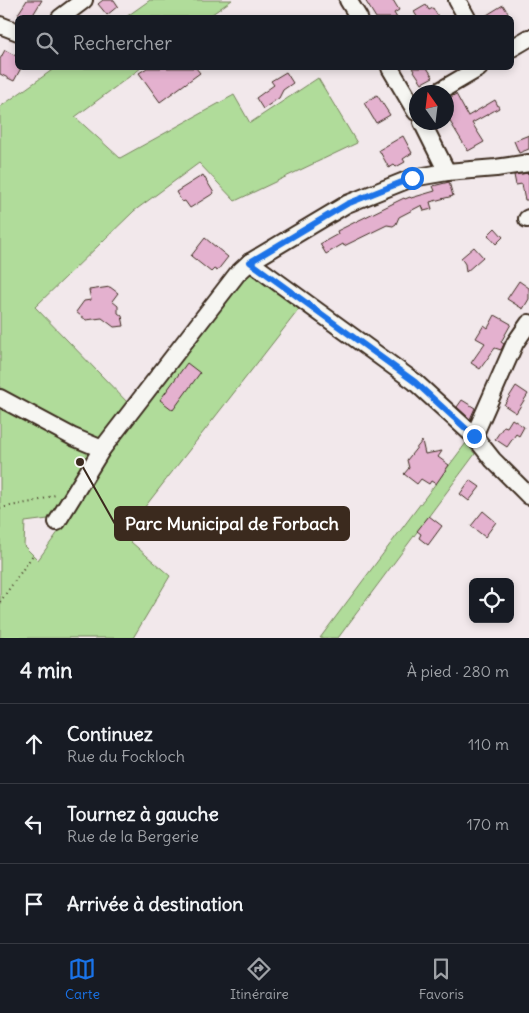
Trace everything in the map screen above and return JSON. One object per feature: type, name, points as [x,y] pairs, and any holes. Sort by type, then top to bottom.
[{"type":"street","points":[[64,15],[84,0]]},
{"type":"street","points":[[348,0],[357,15]]},
{"type":"street","points":[[456,0],[465,15]]},
{"type":"street","points":[[0,25],[15,31]]},
{"type":"street","points":[[514,47],[529,38]]},
{"type":"street","points":[[391,70],[409,97]]},
{"type":"street","points":[[450,85],[476,70]]},
{"type":"street","points":[[426,130],[447,172]]},
{"type":"street","points":[[57,522],[102,449],[237,274],[250,262],[347,204],[412,178],[447,172],[529,163]]},
{"type":"street","points":[[250,262],[415,382],[474,436],[493,460],[529,496]]},
{"type":"street","points":[[474,436],[515,343],[529,323]]},
{"type":"street","points":[[0,398],[73,438],[102,449]]},
{"type":"path","points":[[0,508],[37,501],[79,487]]},
{"type":"path","points":[[0,602],[33,556]]},
{"type":"green space","points":[[150,0],[232,0],[211,15],[129,15]]},
{"type":"green space","points":[[52,70],[138,70],[75,117],[120,158],[234,95],[250,123],[318,78],[357,143],[235,201],[199,163],[134,211],[35,307],[130,405],[241,263],[300,308],[123,535],[170,576],[133,638],[0,638],[0,107]],"holes":[[[48,519],[57,522],[61,528],[38,560],[24,546],[25,522]]]},
{"type":"green space","points":[[466,443],[475,454],[338,638],[320,638]]},
{"type":"building","points":[[27,0],[42,0],[33,15],[18,14]]},
{"type":"building","points":[[103,0],[114,0],[118,6],[107,15],[98,4]]},
{"type":"building","points":[[365,0],[393,0],[399,10],[394,13],[395,15],[374,15]]},
{"type":"building","points":[[426,5],[429,10],[433,8],[437,15],[416,15],[414,12]]},
{"type":"building","points":[[503,5],[508,13],[505,15],[487,15]]},
{"type":"building","points":[[5,50],[15,55],[15,70],[20,70],[14,81],[0,74],[0,59]]},
{"type":"building","points":[[144,70],[198,70],[200,73],[160,102],[139,73]]},
{"type":"building","points":[[413,70],[428,70],[433,77],[422,83]]},
{"type":"building","points":[[286,72],[293,83],[283,90],[279,98],[263,109],[256,98],[274,85],[271,81]]},
{"type":"building","points":[[456,94],[468,116],[495,100],[499,108],[472,123],[484,142],[468,151],[454,128],[454,95]]},
{"type":"building","points":[[377,95],[390,115],[376,123],[364,103]]},
{"type":"building","points":[[529,135],[529,149],[519,153],[514,141]]},
{"type":"building","points":[[403,136],[412,153],[403,159],[405,162],[396,167],[394,165],[389,168],[379,150]]},
{"type":"building","points":[[529,173],[529,200],[525,200],[522,184],[516,185],[514,175]]},
{"type":"building","points":[[203,175],[214,193],[190,208],[185,201],[182,202],[176,192]]},
{"type":"building","points":[[449,182],[453,196],[430,202],[432,209],[424,211],[422,205],[399,217],[393,226],[387,225],[344,246],[343,244],[326,254],[320,244],[338,234],[337,231],[404,198],[411,198],[435,191],[433,186]]},
{"type":"building","points":[[495,228],[503,237],[496,244],[488,235]]},
{"type":"building","points":[[205,238],[228,257],[217,271],[214,269],[211,272],[191,256]]},
{"type":"building","points":[[474,247],[483,257],[466,272],[465,264],[461,258]]},
{"type":"building","points":[[519,281],[529,288],[529,299],[523,309],[507,299]]},
{"type":"building","points":[[110,287],[118,293],[112,301],[118,306],[118,313],[122,316],[124,326],[114,327],[102,318],[86,320],[76,312],[84,301],[91,300],[89,290]]},
{"type":"building","points":[[495,315],[511,324],[501,342],[504,344],[501,350],[495,348],[480,369],[471,363],[485,343],[476,338],[484,325],[488,328]]},
{"type":"building","points":[[187,363],[200,373],[173,410],[160,400]]},
{"type":"building","points":[[516,386],[528,394],[516,413],[504,405]]},
{"type":"building","points":[[462,400],[475,408],[470,419],[457,407]]},
{"type":"building","points":[[512,419],[524,427],[519,436],[516,434],[507,447],[495,439],[504,426],[507,427]]},
{"type":"building","points":[[422,441],[425,454],[442,451],[438,457],[449,465],[436,484],[431,481],[429,484],[421,479],[417,484],[404,474],[409,468],[407,460]]},
{"type":"building","points":[[470,480],[480,487],[469,501],[460,494]]},
{"type":"building","points":[[483,511],[496,522],[485,537],[471,526]]},
{"type":"building","points":[[429,516],[442,526],[428,545],[419,538],[421,534],[417,531]]},
{"type":"place","name":"Parc Municipal de Forbach","points":[[80,462]]},
{"type":"route","points":[[412,178],[347,204],[250,262],[415,382],[474,436]]}]
